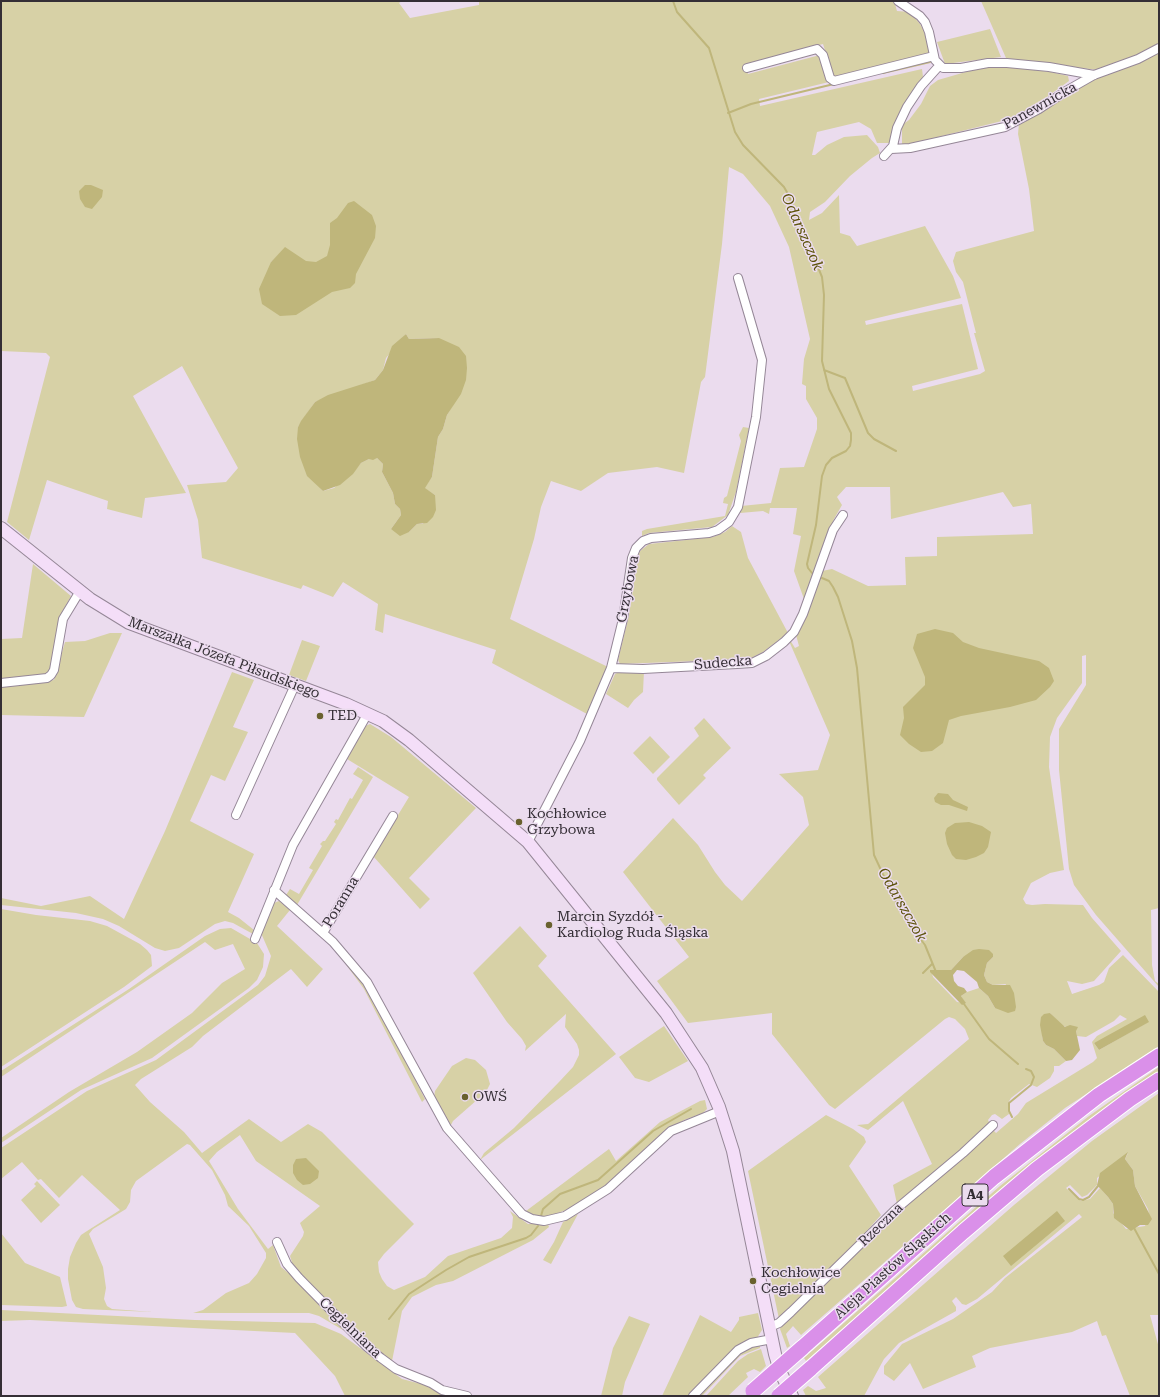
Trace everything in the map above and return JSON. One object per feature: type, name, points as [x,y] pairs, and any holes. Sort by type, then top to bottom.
[{"type":"highway","name":"Aleja Piastów Śląskich","points":[[750,1393],[994,1177],[1068,1118],[1130,1073],[1159,1056]]},
{"type":"highway","name":"Aleja Piastów Śląskich","points":[[779,1396],[963,1232],[1037,1169],[1130,1099],[1159,1080]]},
{"type":"street","points":[[898,1],[920,16],[925,22],[934,56],[939,66],[948,69],[988,63],[1007,63],[1050,67],[1094,75]]},
{"type":"street","name":"Panewnicka","points":[[891,149],[910,148],[1005,127],[1039,109],[1094,75],[1138,59],[1159,48]]},
{"type":"street","points":[[747,68],[817,49],[823,55],[830,78],[834,82],[934,56]]},
{"type":"street","points":[[884,156],[893,146],[900,119],[921,86],[939,66]]},
{"type":"street","name":"Grzybowa","points":[[528,842],[580,741],[611,668],[623,619],[632,558],[636,548],[643,541],[651,538],[708,533],[718,530],[729,522],[738,507],[756,417],[762,360],[738,278]]},
{"type":"street","name":"Sudecka","points":[[611,668],[643,669],[752,663],[766,656],[794,632],[803,614],[833,530],[843,515]]},
{"type":"street","name":"Marszałka Józefa Piłsudskiego","points":[[1,528],[80,591],[129,623],[368,713],[383,721],[409,740],[515,829],[528,842],[677,1028],[702,1068],[720,1111],[737,1167],[772,1339],[780,1371],[792,1396]]},
{"type":"street","points":[[1,683],[47,678],[51,676],[54,670],[63,619],[80,591]]},
{"type":"street","points":[[236,815],[294,685]]},
{"type":"street","points":[[256,939],[274,890],[296,839],[368,713]]},
{"type":"street","name":"Poranna","points":[[274,890],[323,933],[394,816]]},
{"type":"street","points":[[323,933],[347,956],[367,982],[447,1128],[515,1208],[522,1214],[532,1219],[544,1221],[553,1220],[574,1211],[608,1190],[671,1131],[720,1111]]},
{"type":"street","name":"Rzeczna","points":[[770,1327],[779,1323],[792,1312],[896,1210],[963,1153],[993,1125]]},
{"type":"street","name":"Cegielniana","points":[[277,1242],[287,1264],[299,1278],[366,1346],[380,1358],[396,1369],[431,1383],[442,1390],[466,1396]]},
{"type":"street","points":[[693,1396],[738,1350],[751,1343],[772,1339]]},
{"type":"shaded area","points":[[1,1],[402,1],[399,3],[410,18],[479,5],[479,1],[894,1],[897,11],[910,12],[920,24],[924,31],[930,55],[834,78],[823,44],[745,64],[748,74],[820,55],[822,56],[829,82],[759,99],[760,106],[922,69],[923,77],[898,119],[891,143],[877,143],[871,129],[859,122],[817,132],[812,155],[815,155],[827,145],[844,137],[867,135],[878,147],[880,153],[850,176],[825,202],[810,212],[809,220],[822,213],[839,195],[840,233],[850,236],[857,246],[925,226],[953,276],[961,298],[865,321],[866,325],[962,304],[978,369],[912,386],[913,391],[980,374],[985,371],[974,333],[976,333],[963,282],[956,272],[953,261],[956,252],[1034,231],[1029,189],[1018,134],[1019,123],[1101,76],[1099,70],[1017,61],[1006,58],[981,1],[1159,1],[1159,908],[1151,910],[1152,965],[1155,981],[1159,984],[1159,987],[1096,915],[1074,885],[1069,869],[1059,770],[1059,729],[1086,685],[1086,655],[1082,656],[1082,683],[1057,718],[1050,737],[1049,767],[1064,870],[1050,873],[1031,883],[1023,899],[1026,904],[1032,905],[1083,905],[1092,918],[1121,951],[1094,981],[1082,984],[1067,981],[1072,994],[1104,982],[1109,968],[1123,955],[1159,992],[1159,1046],[1065,1108],[1020,1144],[801,1335],[793,1326],[786,1334],[790,1346],[787,1348],[780,1329],[781,1325],[916,1197],[992,1129],[996,1133],[1018,1114],[1026,1103],[1093,1062],[1097,1058],[1092,1042],[1097,1036],[1127,1019],[1120,1015],[1114,1021],[1086,1037],[1077,1036],[1076,1031],[1061,1025],[1050,1013],[1042,1034],[1043,1041],[1066,1061],[1059,1066],[1054,1066],[1054,1071],[1050,1078],[1037,1087],[1029,1084],[1011,1098],[1008,1103],[1009,1114],[1002,1119],[995,1114],[992,1115],[988,1120],[990,1124],[942,1168],[897,1204],[893,1185],[932,1164],[903,1101],[868,1130],[857,1125],[868,1124],[969,1039],[965,1029],[955,1019],[949,1017],[945,1019],[835,1109],[829,1105],[772,1034],[772,1013],[688,1023],[657,981],[689,957],[623,872],[673,818],[698,845],[725,885],[742,901],[809,825],[803,797],[779,774],[818,770],[830,735],[789,641],[790,640],[795,648],[799,646],[796,635],[822,571],[832,569],[868,586],[906,585],[905,557],[937,556],[937,537],[1033,534],[1031,504],[1013,507],[1003,492],[891,519],[890,487],[846,487],[837,497],[842,505],[834,519],[804,599],[794,571],[801,536],[793,534],[797,508],[770,508],[769,514],[763,511],[740,513],[741,506],[771,503],[780,468],[804,467],[817,429],[817,418],[806,399],[806,386],[802,384],[804,359],[810,339],[789,247],[770,206],[743,174],[729,167],[722,244],[705,377],[701,382],[684,473],[657,467],[608,473],[581,491],[551,481],[541,507],[534,539],[510,619],[608,667],[587,714],[492,663],[496,650],[385,614],[383,633],[375,630],[378,604],[343,582],[333,597],[303,585],[301,589],[202,558],[198,520],[187,485],[226,482],[238,468],[182,366],[133,396],[186,493],[145,498],[142,518],[107,509],[108,501],[47,480],[29,540],[7,522],[50,357],[46,353],[1,351]],"holes":[[[283,251],[324,272],[271,262]],[[406,334],[409,339],[439,338],[453,405],[438,437],[432,477],[424,488],[435,495],[423,524],[417,524],[409,532],[391,529],[401,515],[400,509],[395,504],[393,493],[382,472],[383,464],[377,458],[369,459],[361,463],[334,488],[323,491],[317,484],[298,427],[315,402],[375,380],[383,370],[386,358]],[[993,954],[993,957],[987,963],[984,975],[987,982],[993,985],[1006,984],[995,1008],[988,996],[979,988],[967,992],[961,996],[965,1003],[957,1002],[933,977],[931,970],[951,970],[963,957]],[[1148,1022],[1099,1050],[1094,1043]]]},
{"type":"shaded area","points":[[990,29],[1001,57],[945,64],[937,42]]},
{"type":"shaded area","points":[[983,67],[1010,67],[1051,72],[1068,76],[1069,81],[1030,109],[1010,119],[902,146],[902,125],[909,120],[921,104],[930,86],[938,80]]},
{"type":"shaded area","points":[[85,185],[91,185],[103,190],[102,197],[92,209],[85,207],[80,199],[79,191]]},
{"type":"shaded area","points":[[354,201],[372,215],[376,226],[375,238],[356,274],[355,283],[350,288],[332,292],[296,315],[280,316],[262,304],[259,289],[271,262],[285,247],[306,261],[316,262],[327,256],[330,245],[330,223],[337,218],[348,203]]},
{"type":"shaded area","points":[[406,334],[409,339],[439,338],[459,347],[466,356],[467,368],[466,380],[461,394],[447,415],[443,429],[438,437],[432,477],[425,488],[435,495],[436,510],[433,517],[427,523],[417,524],[409,532],[400,536],[391,529],[401,515],[400,509],[395,504],[393,493],[382,472],[383,464],[377,458],[373,460],[369,459],[361,463],[353,474],[340,485],[323,491],[307,476],[300,457],[297,439],[298,427],[315,402],[328,395],[375,380],[383,370],[392,346]]},
{"type":"shaded area","points":[[743,427],[749,428],[736,492],[728,515],[712,527],[649,533],[642,536],[642,531],[647,529],[725,516],[728,504],[723,503],[724,498],[727,496],[741,441],[739,435]]},
{"type":"shaded area","points":[[732,526],[741,532],[748,558],[788,633],[763,652],[749,659],[620,664],[618,660],[629,615],[640,551],[649,544],[713,537],[725,532]]},
{"type":"shaded area","points":[[33,564],[71,596],[60,616],[51,671],[46,674],[15,678],[1,678],[1,639],[22,638]]},
{"type":"shaded area","points":[[935,629],[953,633],[963,642],[979,648],[1039,661],[1049,668],[1054,681],[1050,687],[1036,700],[1010,707],[961,716],[949,720],[943,743],[932,751],[921,752],[909,744],[900,735],[904,718],[903,707],[925,685],[925,677],[913,648],[917,634]]},
{"type":"shaded area","points":[[110,633],[122,633],[84,717],[1,715],[1,686],[54,680],[65,642],[85,641]]},
{"type":"shaded area","points":[[302,640],[320,646],[306,681],[289,675]]},
{"type":"shaded area","points":[[644,671],[643,692],[628,708],[606,694],[615,674],[619,672]]},
{"type":"shaded area","points":[[232,672],[254,680],[233,727],[248,732],[225,781],[211,775],[190,821],[254,854],[228,912],[239,918],[254,930],[253,934],[233,923],[225,921],[215,924],[179,948],[165,951],[155,948],[119,926],[103,919],[76,913],[1,905],[1,898],[41,906],[90,896],[124,919],[165,831]]},
{"type":"shaded area","points":[[704,718],[731,748],[703,775],[706,778],[679,805],[657,780],[657,778],[699,736],[694,728]]},
{"type":"shaded area","points":[[370,724],[391,737],[476,808],[409,878],[430,899],[420,909],[373,856],[409,797],[347,759],[365,726]]},
{"type":"shaded area","points":[[650,736],[670,757],[653,774],[633,753]]},
{"type":"shaded area","points":[[358,767],[373,777],[297,905],[286,895],[290,889],[299,894],[313,870],[309,868],[322,846],[320,844],[325,841],[336,824],[334,822],[336,819],[338,820],[350,798],[352,799],[363,780],[353,774]]},
{"type":"shaded area","points":[[938,793],[948,794],[953,800],[968,807],[967,811],[949,805],[941,805],[935,802],[934,798]]},
{"type":"shaded area","points":[[969,822],[982,826],[991,832],[988,847],[984,853],[976,857],[966,860],[956,859],[952,855],[947,844],[945,833],[947,828],[955,823]]},
{"type":"shaded area","points":[[279,901],[290,910],[277,926],[323,969],[307,987],[291,969],[203,1036],[192,1047],[141,1079],[135,1085],[150,1102],[184,1132],[202,1153],[249,1119],[281,1142],[308,1124],[322,1132],[414,1224],[378,1262],[379,1272],[382,1279],[387,1286],[394,1290],[425,1277],[448,1256],[501,1238],[512,1228],[513,1217],[510,1211],[528,1224],[548,1224],[549,1227],[533,1240],[453,1281],[436,1285],[412,1297],[402,1311],[392,1361],[373,1347],[294,1269],[290,1256],[303,1236],[304,1232],[300,1223],[320,1206],[256,1161],[240,1135],[217,1152],[209,1161],[238,1209],[268,1249],[273,1245],[281,1267],[355,1337],[319,1316],[309,1313],[193,1313],[203,1310],[226,1293],[249,1283],[257,1274],[266,1258],[266,1253],[249,1226],[228,1206],[225,1195],[212,1170],[190,1145],[187,1144],[136,1181],[131,1190],[130,1202],[126,1209],[93,1229],[89,1234],[103,1267],[106,1288],[104,1299],[107,1306],[112,1309],[153,1312],[83,1309],[76,1307],[72,1300],[68,1279],[68,1269],[70,1257],[76,1243],[81,1235],[120,1210],[82,1175],[59,1198],[41,1179],[38,1180],[22,1162],[1,1179],[1,1148],[87,1091],[156,1060],[258,985],[265,976],[271,956],[261,933],[274,903]]},
{"type":"shaded area","points":[[1,909],[36,915],[90,921],[107,926],[140,944],[147,950],[151,955],[152,966],[124,987],[1,1067]]},
{"type":"shaded area","points":[[520,926],[547,956],[538,966],[616,1054],[480,1160],[484,1153],[514,1128],[559,1082],[573,1067],[579,1055],[577,1044],[565,1027],[566,1014],[525,1051],[526,1046],[522,1039],[507,1022],[473,973]]},
{"type":"shaded area","points":[[231,928],[257,943],[264,954],[263,967],[257,980],[249,988],[152,1058],[81,1090],[1,1143],[1,1138],[69,1092],[137,1052],[192,1013],[222,983],[245,969],[233,944],[215,950],[205,942],[1,1077],[1,1071],[129,989],[205,936],[220,929]]},
{"type":"shaded area","points":[[973,950],[989,950],[993,954],[993,957],[987,963],[984,975],[987,982],[993,985],[1010,985],[1014,993],[1016,1007],[1015,1011],[1008,1013],[995,1008],[988,996],[979,988],[977,982],[964,971],[957,970],[953,975],[954,981],[958,986],[964,988],[967,992],[961,996],[966,1003],[962,1005],[930,972],[930,970],[951,970],[963,957]]},
{"type":"shaded area","points":[[336,951],[368,989],[425,1099],[422,1102],[364,989]]},
{"type":"shaded area","points":[[1050,1013],[1065,1027],[1070,1025],[1078,1027],[1076,1031],[1080,1050],[1072,1060],[1066,1061],[1043,1041],[1040,1025],[1041,1017],[1044,1014]]},
{"type":"shaded area","points":[[1145,1015],[1149,1022],[1099,1050],[1094,1043]]},
{"type":"shaded area","points":[[664,1026],[688,1061],[649,1082],[635,1078],[619,1057]]},
{"type":"shaded area","points":[[466,1058],[475,1060],[486,1070],[490,1084],[486,1092],[453,1121],[451,1125],[434,1097],[435,1091],[452,1066]]},
{"type":"shaded area","points":[[1159,1067],[1159,1072],[1120,1097],[1048,1152],[958,1228],[806,1361],[804,1358],[1000,1186],[1089,1116]]},
{"type":"shaded area","points":[[1159,1093],[1159,1315],[1150,1315],[1159,1348],[1159,1396],[1130,1396],[1106,1335],[1102,1336],[1097,1321],[1072,1332],[990,1348],[972,1356],[976,1367],[923,1389],[910,1363],[894,1381],[884,1374],[884,1366],[902,1344],[953,1319],[992,1292],[1005,1278],[1082,1217],[1079,1214],[977,1299],[966,1305],[962,1304],[956,1297],[952,1301],[956,1307],[956,1311],[899,1343],[884,1359],[864,1396],[806,1396],[803,1390],[808,1386],[816,1391],[826,1388],[818,1377],[1014,1205],[1092,1141]],"holes":[[[1128,1153],[1125,1159],[1133,1170],[1135,1186],[1148,1209],[1149,1215],[1145,1226],[1126,1229],[1113,1213],[1113,1204],[1100,1188],[1090,1199],[1081,1201],[1066,1188],[1070,1185],[1082,1197],[1087,1195],[1097,1185],[1097,1178]]]},
{"type":"shaded area","points":[[705,1100],[707,1109],[703,1113],[684,1120],[664,1132],[612,1181],[577,1206],[547,1217],[537,1216],[526,1211],[609,1149],[616,1161],[660,1122],[700,1101]]},
{"type":"shaded area","points":[[826,1115],[853,1129],[864,1137],[866,1142],[849,1166],[881,1215],[839,1262],[779,1319],[748,1171]]},
{"type":"shaded area","points":[[1128,1152],[1125,1159],[1133,1170],[1135,1186],[1152,1219],[1148,1225],[1140,1225],[1131,1231],[1114,1218],[1113,1204],[1097,1185],[1100,1173]]},
{"type":"shaded area","points":[[306,1158],[319,1171],[318,1178],[310,1184],[303,1185],[297,1180],[293,1173],[293,1165],[296,1159]]},
{"type":"shaded area","points":[[37,1181],[60,1205],[41,1223],[21,1200],[36,1186],[34,1184]]},
{"type":"shaded area","points":[[1057,1211],[1065,1221],[1011,1266],[1003,1256]]},
{"type":"shaded area","points":[[578,1214],[551,1264],[543,1260],[554,1242],[563,1222]]},
{"type":"shaded area","points":[[1,1233],[25,1263],[60,1277],[67,1306],[1,1305]]},
{"type":"shaded area","points":[[1,1310],[195,1320],[315,1323],[341,1334],[402,1379],[429,1386],[439,1393],[452,1396],[345,1396],[335,1376],[295,1333],[30,1320],[1,1321]]},
{"type":"shaded area","points":[[758,1313],[762,1330],[757,1338],[742,1344],[727,1355],[688,1396],[662,1396],[700,1315],[731,1332],[739,1320],[739,1317]]},
{"type":"shaded area","points":[[629,1316],[650,1324],[625,1382],[622,1396],[601,1396],[613,1348]]},
{"type":"shaded area","points":[[760,1345],[760,1348],[740,1356],[702,1396],[698,1396],[736,1356],[748,1348]]},
{"type":"shaded area","points":[[761,1349],[766,1366],[760,1372],[754,1369],[746,1373],[748,1377],[728,1396],[706,1396],[738,1361],[748,1354]]},
{"type":"waterway","name":"Odarszczok","points":[[673,1],[677,12],[709,48],[735,132],[743,145],[784,187],[788,194],[822,277],[824,295],[822,361],[829,389],[851,433],[851,440],[850,446],[846,451],[832,458],[826,465],[822,476],[816,525],[807,564],[812,573]]},
{"type":"waterway","points":[[883,73],[930,62]]},
{"type":"waterway","points":[[728,113],[751,104],[834,84]]},
{"type":"waterway","points":[[824,370],[845,378],[868,433],[874,439],[896,451]]},
{"type":"waterway","name":"Odarszczok","points":[[822,578],[829,581],[838,597],[852,641],[857,668],[874,855],[895,900],[912,928],[925,945],[936,972]]},
{"type":"waterway","points":[[923,973],[932,964]]},
{"type":"waterway","name":"Odarszczok","points":[[964,1004],[989,1039],[1018,1064]]},
{"type":"waterway","name":"Odarszczok","points":[[1012,1117],[1009,1111],[1009,1103],[1031,1085],[1034,1077],[1031,1071],[1026,1069]]},
{"type":"waterway","points":[[541,1216],[543,1209],[560,1194],[598,1180],[653,1131],[691,1109]]},
{"type":"waterway","name":"Odarszczok","points":[[1069,1189],[1079,1199],[1083,1200],[1089,1197],[1098,1186]]},
{"type":"waterway","points":[[389,1319],[409,1294],[446,1270],[469,1257],[526,1238],[531,1235],[538,1226]]},
{"type":"waterway","name":"Odarszczok","points":[[1134,1228],[1159,1274]]},
{"type":"place","name":"TED","points":[[320,716]]},
{"type":"place","name":"Kochłowice Grzybowa","points":[[519,822]]},
{"type":"place","name":"Marcin Syzdół - Kardiolog Ruda Śląska","points":[[549,925]]},
{"type":"place","name":"OWŚ","points":[[465,1097]]},
{"type":"place","name":"Kochłowice Cegielnia","points":[[753,1281]]}]
